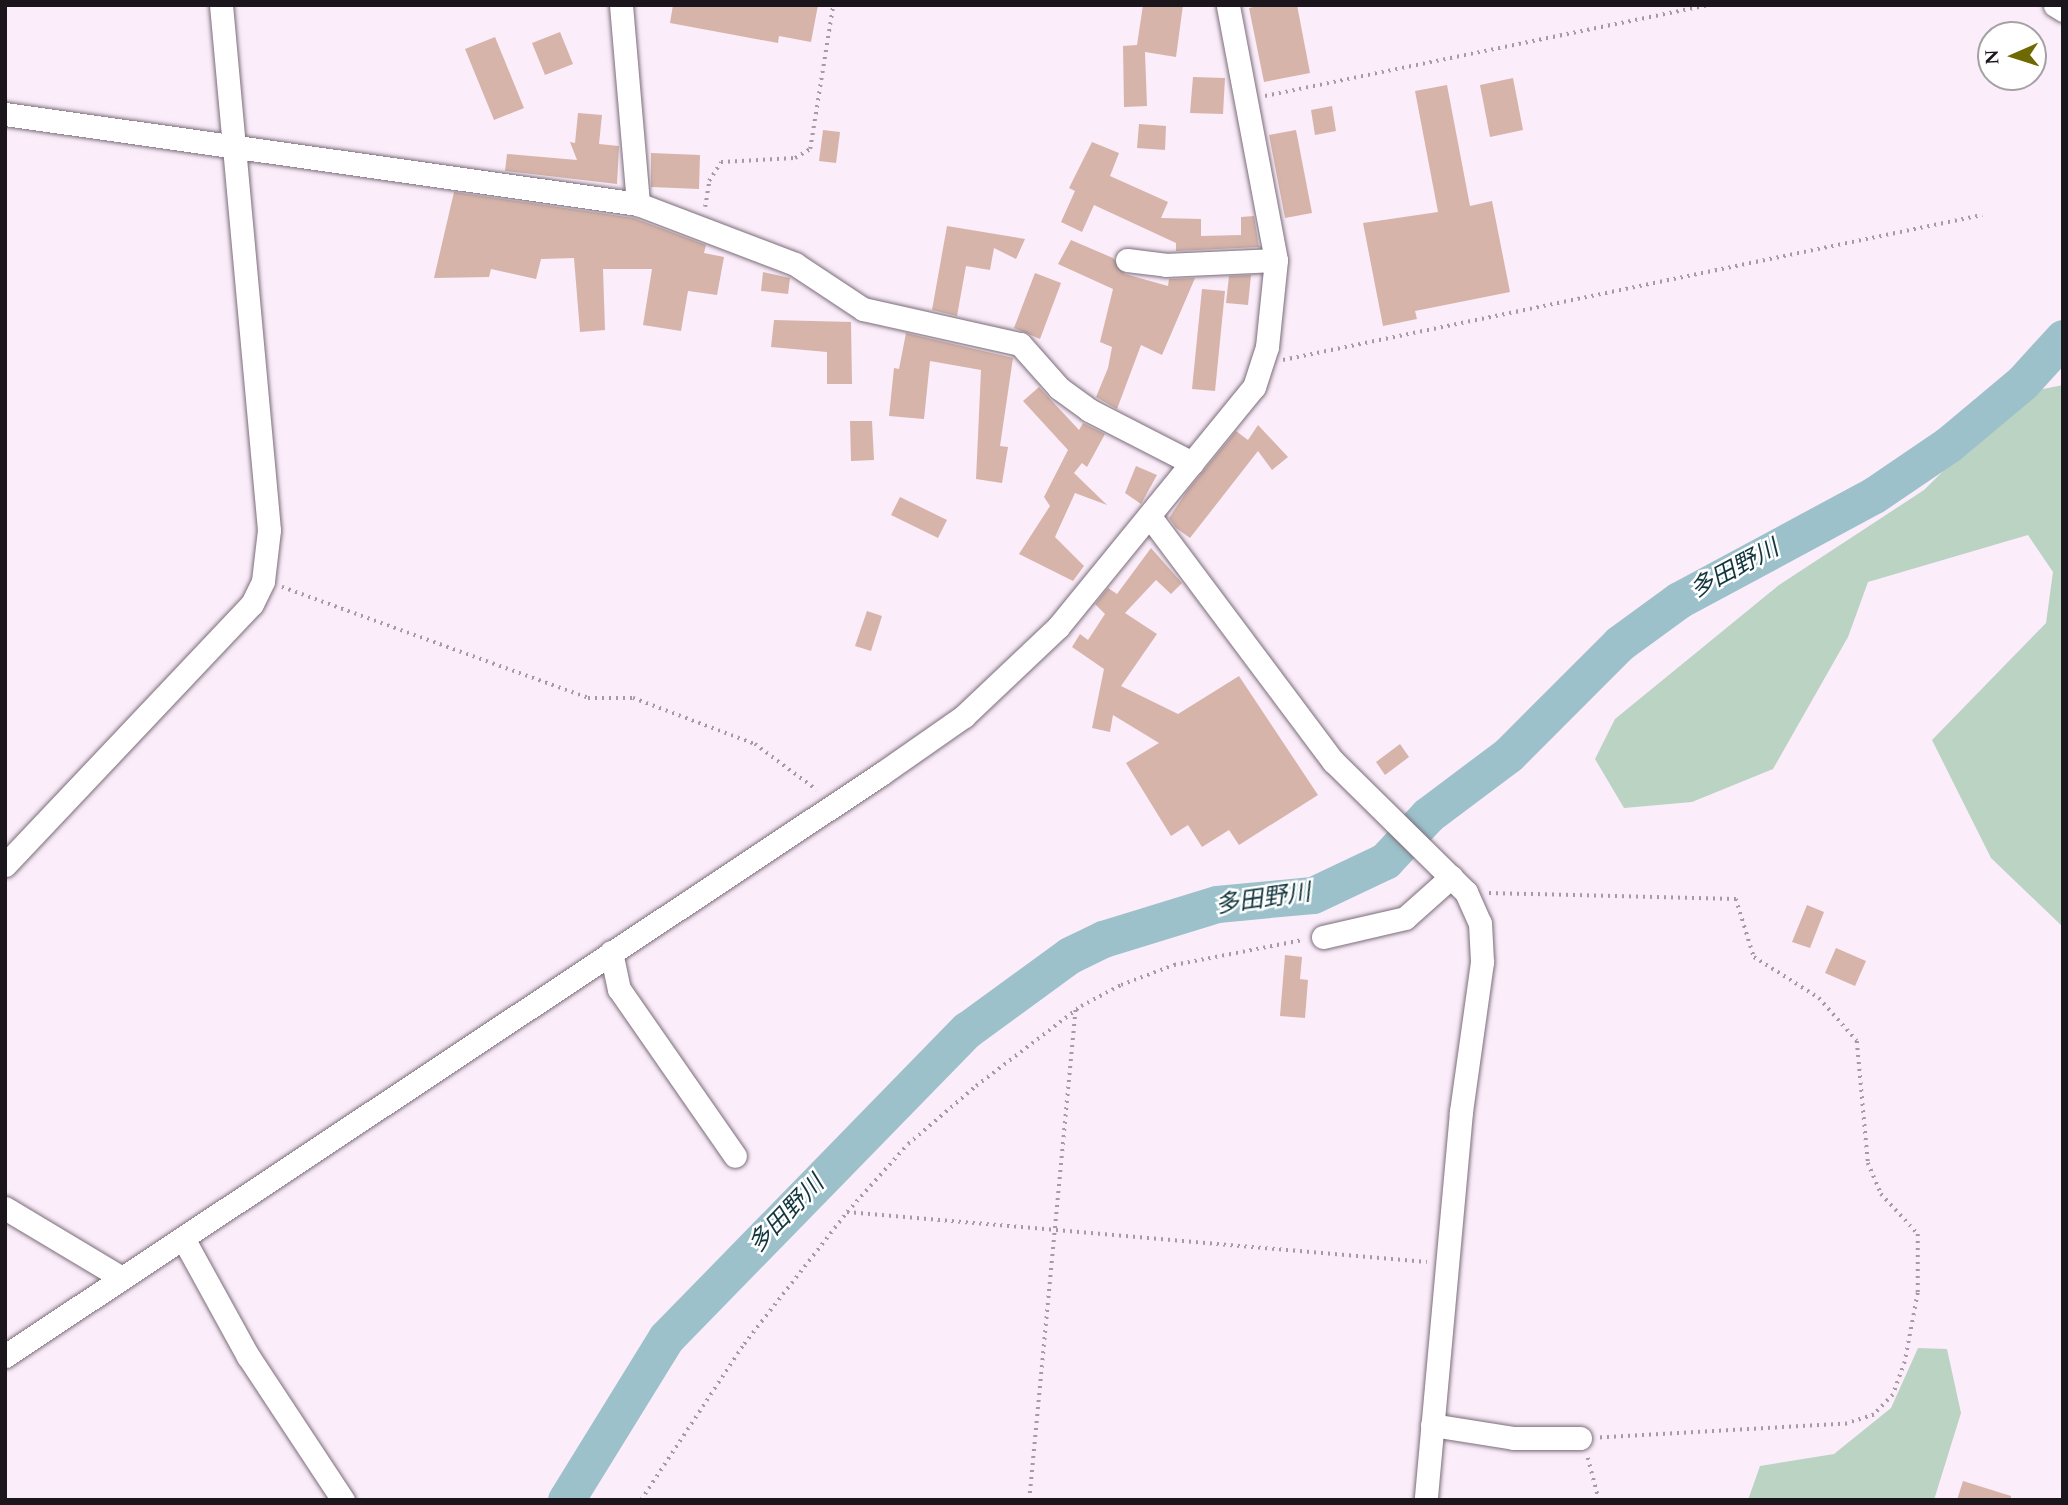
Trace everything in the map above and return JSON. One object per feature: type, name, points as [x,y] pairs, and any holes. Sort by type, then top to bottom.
[{"type":"street","points":[[5,865],[252,604],[263,582],[269,530],[232,149],[221,5]]},
{"type":"street","points":[[621,5],[638,204]]},
{"type":"street","points":[[5,1356],[964,716],[1058,627],[1151,518],[1254,387],[1264,359],[1276,260],[1249,99],[1228,5]]},
{"type":"street","points":[[2055,5],[2063,10]]},
{"type":"street","points":[[5,114],[232,149],[638,204],[702,233],[806,270],[863,309],[1020,344],[1059,388],[1090,410],[1192,463]]},
{"type":"street","points":[[1127,260],[1165,265],[1276,260]]},
{"type":"street","points":[[1151,518],[1334,761],[1382,813],[1454,879],[1480,923],[1482,962],[1426,1500]]},
{"type":"street","points":[[1324,937],[1405,918],[1454,879]]},
{"type":"street","points":[[611,952],[620,989],[735,1156]]},
{"type":"street","points":[[5,1208],[122,1278]]},
{"type":"street","points":[[183,1238],[248,1356],[343,1500]]},
{"type":"street","points":[[1432,1425],[1514,1437],[1580,1438]]},
{"type":"path","points":[[702,233],[709,181],[720,162],[795,158],[810,149],[833,5]]},
{"type":"path","points":[[1249,99],[1710,5]]},
{"type":"path","points":[[1264,359],[1298,358],[1982,215]]},
{"type":"path","points":[[263,582],[588,698],[633,698],[755,744],[831,804]]},
{"type":"path","points":[[1454,879],[1736,899],[1754,957],[1819,998],[1857,1041],[1868,1163],[1881,1194],[1918,1234],[1918,1293],[1905,1362],[1893,1395],[1874,1415],[1847,1424],[1580,1438],[1599,1500]]},
{"type":"path","points":[[641,1500],[744,1344],[847,1212],[908,1144],[1075,1010],[1174,965],[1324,937]]},
{"type":"path","points":[[1029,1500],[1075,1010]]},
{"type":"path","points":[[847,1212],[1449,1264]]},
{"type":"green space","points":[[2063,385],[2063,927],[1991,858],[1932,740],[2046,623],[2053,572],[2028,535],[1868,582],[1848,637],[1773,769],[1692,802],[1624,808],[1595,759],[1615,719],[1779,585],[1924,490],[1993,422],[2038,390]]},
{"type":"green space","points":[[1918,1348],[1947,1349],[1961,1413],[1934,1500],[1748,1500],[1760,1466],[1834,1454],[1891,1408]]},
{"type":"building","points":[[673,5],[818,5],[811,42],[779,36],[778,43],[670,23]]},
{"type":"building","points":[[1143,5],[1183,5],[1176,57],[1145,52],[1147,106],[1124,107],[1123,46],[1137,45]]},
{"type":"building","points":[[1262,5],[1297,5],[1310,73],[1264,82],[1249,8]]},
{"type":"building","points":[[560,32],[573,64],[545,75],[532,43]]},
{"type":"building","points":[[495,37],[524,108],[494,120],[465,49]]},
{"type":"building","points":[[1193,77],[1225,78],[1223,114],[1190,113]]},
{"type":"building","points":[[1513,78],[1523,130],[1490,137],[1480,85]]},
{"type":"building","points":[[1447,85],[1470,206],[1492,201],[1510,292],[1415,311],[1417,319],[1383,326],[1363,223],[1438,212],[1415,91]]},
{"type":"building","points":[[1332,106],[1336,131],[1315,135],[1311,110]]},
{"type":"building","points":[[578,113],[602,115],[599,144],[619,146],[617,184],[505,171],[507,154],[577,160],[570,142],[575,143]]},
{"type":"building","points":[[1139,124],[1166,126],[1165,150],[1137,148]]},
{"type":"building","points":[[823,130],[840,132],[836,163],[819,161]]},
{"type":"building","points":[[1296,130],[1312,213],[1285,218],[1269,135]]},
{"type":"building","points":[[1092,142],[1119,153],[1110,176],[1168,202],[1161,218],[1201,219],[1201,236],[1241,235],[1241,217],[1254,216],[1259,247],[1176,251],[1176,243],[1094,205],[1082,232],[1061,222],[1075,191],[1069,188]]},
{"type":"building","points":[[651,153],[700,155],[699,189],[651,187]]},
{"type":"building","points":[[454,192],[634,218],[706,245],[704,253],[724,257],[717,295],[688,291],[681,331],[643,325],[652,269],[603,269],[605,330],[580,332],[574,258],[541,259],[536,279],[491,269],[489,277],[434,278]]},
{"type":"building","points":[[947,226],[1025,239],[1016,259],[994,248],[990,270],[966,266],[957,316],[932,310]]},
{"type":"building","points":[[1071,240],[1113,258],[1125,274],[1168,286],[1169,279],[1195,278],[1162,355],[1141,345],[1117,409],[1096,397],[1108,368],[1112,347],[1100,342],[1113,289],[1058,264]]},
{"type":"building","points":[[763,272],[790,278],[788,294],[761,291]]},
{"type":"building","points":[[1035,273],[1061,283],[1040,339],[1014,328]]},
{"type":"building","points":[[1251,275],[1248,305],[1226,303],[1229,276]]},
{"type":"building","points":[[1202,289],[1225,291],[1215,391],[1192,389]]},
{"type":"building","points":[[774,320],[851,322],[852,384],[827,384],[827,352],[771,347]]},
{"type":"building","points":[[906,333],[1013,358],[1000,446],[1008,447],[1002,483],[976,479],[981,370],[930,361],[924,419],[889,416],[894,368],[899,369]]},
{"type":"building","points":[[1039,387],[1079,430],[1083,423],[1105,434],[1087,467],[1082,463],[1074,473],[1107,505],[1075,493],[1055,537],[1084,566],[1073,581],[1019,554],[1050,506],[1044,497],[1068,450],[1023,401]]},
{"type":"building","points":[[850,421],[872,421],[874,460],[851,461]]},
{"type":"building","points":[[1258,425],[1288,457],[1272,470],[1258,451],[1190,538],[1176,528],[1169,518],[1187,491],[1236,431],[1248,440]]},
{"type":"building","points":[[1136,466],[1157,475],[1141,504],[1125,493]]},
{"type":"building","points":[[900,497],[947,520],[938,538],[891,515]]},
{"type":"building","points":[[1151,548],[1182,583],[1171,594],[1156,580],[1125,613],[1157,634],[1121,686],[1178,714],[1239,676],[1318,795],[1239,845],[1229,830],[1202,847],[1188,825],[1171,836],[1126,763],[1159,743],[1113,715],[1110,732],[1092,728],[1104,669],[1072,647],[1080,634],[1088,640],[1105,614],[1095,604],[1108,588],[1117,594]]},
{"type":"building","points":[[867,611],[882,616],[871,651],[855,646]]},
{"type":"building","points":[[1400,744],[1409,757],[1385,775],[1376,762]]},
{"type":"building","points":[[1807,905],[1824,912],[1810,948],[1792,942]]},
{"type":"building","points":[[1836,948],[1866,961],[1855,986],[1825,973]]},
{"type":"building","points":[[1285,955],[1302,957],[1300,979],[1308,980],[1305,1018],[1280,1016]]},
{"type":"building","points":[[1963,1481],[2011,1496],[2011,1500],[1957,1500]]},
{"type":"waterway","name":"多田野川","points":[[566,1500],[666,1338],[967,1030],[1070,955],[1103,939],[1217,904],[1313,895],[1385,861],[1428,815],[1508,755],[1620,643],[1679,600],[1874,495],[1949,444],[2022,383],[2063,338]]}]
